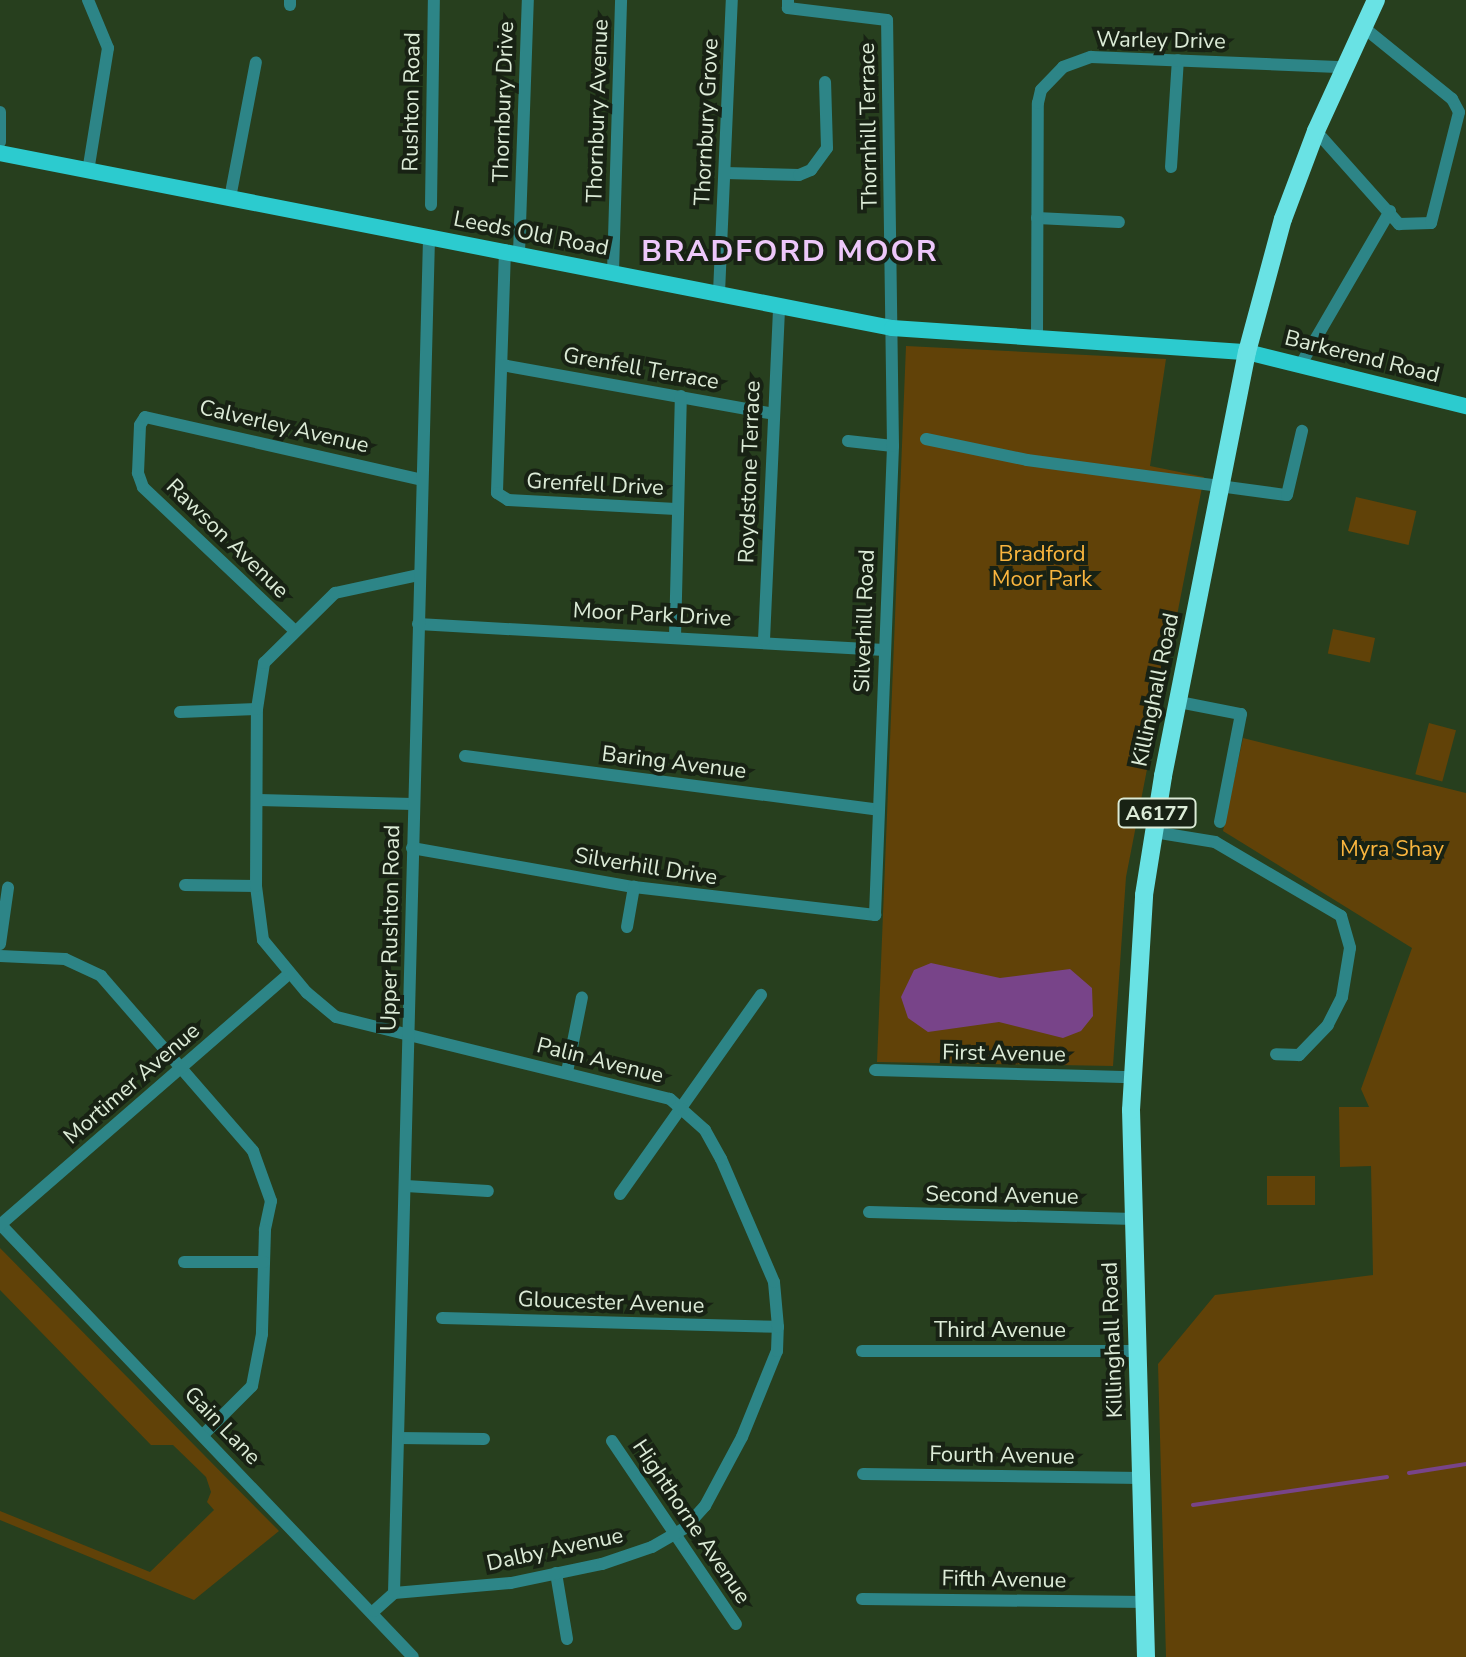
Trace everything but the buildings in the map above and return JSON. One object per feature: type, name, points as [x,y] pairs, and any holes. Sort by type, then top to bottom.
[{"type":"highway","name":"Killinghall Road","points":[[1146,1657],[1132,1077],[1136,983],[1154,832],[1247,352],[1283,219],[1316,131],[1376,0]]},
{"type":"main road","name":"Leeds Old Road","points":[[0,153],[512,251],[892,328],[1037,334],[1247,352]]},
{"type":"main road","name":"Barkerend Road","points":[[1247,352],[1466,406]]},
{"type":"street","points":[[88,0],[108,48],[88,171]]},
{"type":"street","name":"Rushton Road","points":[[431,205],[434,0]]},
{"type":"street","name":"Thornbury Drive","points":[[502,365],[528,0]]},
{"type":"street","name":"Thornbury Avenue","points":[[613,272],[621,0]]},
{"type":"street","name":"Thornbury Grove","points":[[719,293],[732,0]]},
{"type":"street","name":"Thornhill Terrace","points":[[788,0],[788,8],[887,20],[892,328]]},
{"type":"street","points":[[1316,131],[1399,224],[1431,223],[1459,112],[1452,99],[1363,27]]},
{"type":"street","name":"Warley Drive","points":[[1037,334],[1038,103],[1051,78],[1063,67],[1091,57],[1344,67]]},
{"type":"street","points":[[1171,167],[1178,60]]},
{"type":"street","points":[[230,198],[256,62]]},
{"type":"street","points":[[725,173],[799,175],[811,170],[827,148],[825,82]]},
{"type":"street","points":[[0,112],[0,142]]},
{"type":"street","points":[[1301,364],[1390,211]]},
{"type":"street","points":[[1037,218],[1119,222]]},
{"type":"street","name":"Upper Rushton Road","points":[[394,1593],[429,237]]},
{"type":"street","name":"Roydstone Terrace","points":[[764,640],[779,305]]},
{"type":"street","name":"Silverhill Road","points":[[875,915],[893,446],[892,328]]},
{"type":"street","name":"Grenfell Terrace","points":[[502,365],[773,414]]},
{"type":"street","name":"Grenfell Drive","points":[[502,365],[497,493],[508,500],[676,509]]},
{"type":"street","points":[[675,637],[681,396]]},
{"type":"street","name":"Calverley Avenue","points":[[140,425],[145,417],[160,418],[422,480]]},
{"type":"street","name":"Rawson Avenue","points":[[140,425],[138,473],[143,487],[294,630]]},
{"type":"street","points":[[926,439],[1027,460],[1287,495],[1302,431]]},
{"type":"street","points":[[848,441],[893,446]]},
{"type":"street","name":"Palin Avenue","points":[[419,575],[335,593],[294,630],[264,663],[257,709],[259,800],[256,886],[263,940],[289,974],[336,1017],[670,1099],[705,1130],[721,1159],[774,1282],[778,1327]]},
{"type":"street","name":"Moor Park Drive","points":[[418,624],[764,640],[884,650]]},
{"type":"street","points":[[1179,702],[1241,714],[1220,822]]},
{"type":"street","points":[[180,712],[257,709]]},
{"type":"street","name":"Baring Avenue","points":[[465,756],[878,810]]},
{"type":"street","points":[[259,800],[413,804]]},
{"type":"street","points":[[1154,832],[1215,842],[1341,916],[1350,948],[1342,997],[1328,1025],[1299,1055],[1276,1054]]},
{"type":"street","name":"Silverhill Drive","points":[[412,848],[634,887],[875,915]]},
{"type":"street","points":[[185,885],[256,886]]},
{"type":"street","points":[[627,927],[634,887]]},
{"type":"street","points":[[0,944],[8,888]]},
{"type":"street","points":[[0,956],[65,959],[101,976],[253,1151],[271,1201],[264,1262],[262,1334],[252,1386],[203,1435]]},
{"type":"street","name":"Mortimer Avenue","points":[[0,1225],[289,974]]},
{"type":"street","points":[[620,1194],[683,1110],[761,995]]},
{"type":"street","points":[[567,1072],[582,997]]},
{"type":"street","name":"First Avenue","points":[[875,1070],[1132,1077]]},
{"type":"street","points":[[406,1186],[488,1191]]},
{"type":"street","name":"Second Avenue","points":[[869,1212],[1134,1219]]},
{"type":"street","name":"Gain Lane","points":[[0,1225],[374,1611],[413,1657]]},
{"type":"street","points":[[184,1262],[264,1262]]},
{"type":"street","name":"Gloucester Avenue","points":[[442,1318],[778,1327]]},
{"type":"street","name":"Dalby Avenue","points":[[394,1593],[556,1573],[602,1564],[673,1536],[705,1506],[742,1437],[777,1351],[778,1327]]},
{"type":"street","name":"Third Avenue","points":[[862,1351],[1138,1351]]},
{"type":"street","points":[[398,1438],[484,1439]]},
{"type":"street","name":"Highthorne Avenue","points":[[612,1441],[673,1536],[736,1624]]},
{"type":"street","name":"Fourth Avenue","points":[[863,1474],[1141,1478]]},
{"type":"street","points":[[556,1573],[567,1639]]},
{"type":"street","points":[[374,1611],[394,1593]]},
{"type":"street","name":"Fifth Avenue","points":[[862,1599],[1146,1602]]},
{"type":"green space","name":"Bradford Moor Park","points":[[906,346],[1166,359],[1150,466],[1204,477],[1126,877],[1113,1066],[877,1062]]},
{"type":"green space","points":[[1356,497],[1416,511],[1409,545],[1348,531]]},
{"type":"green space","points":[[1333,629],[1375,638],[1370,662],[1328,653]]},
{"type":"green space","points":[[1429,723],[1456,730],[1442,781],[1415,774]]},
{"type":"green space","name":"Myra Shay","points":[[1243,738],[1466,793],[1466,1657],[1166,1657],[1158,1364],[1215,1295],[1373,1275],[1371,1166],[1340,1167],[1339,1107],[1369,1107],[1361,1089],[1412,948],[1223,831]]},
{"type":"green space","points":[[1267,1176],[1315,1176],[1315,1205],[1267,1205]]},
{"type":"green space","points":[[0,1248],[279,1531],[194,1600],[0,1520],[0,1511],[150,1572],[214,1510],[207,1502],[211,1492],[206,1477],[173,1445],[151,1445],[0,1290]]},
{"type":"shaded area","points":[[931,963],[1000,978],[1070,969],[1092,988],[1093,1016],[1081,1031],[1063,1038],[999,1022],[928,1032],[908,1018],[901,997],[914,970]]},
{"type":"waterway","points":[[1409,1473],[1466,1464]]},
{"type":"waterway","points":[[1193,1505],[1387,1477]]},
{"type":"district","name":"BRADFORD MOOR","points":[[790,252]]}]
